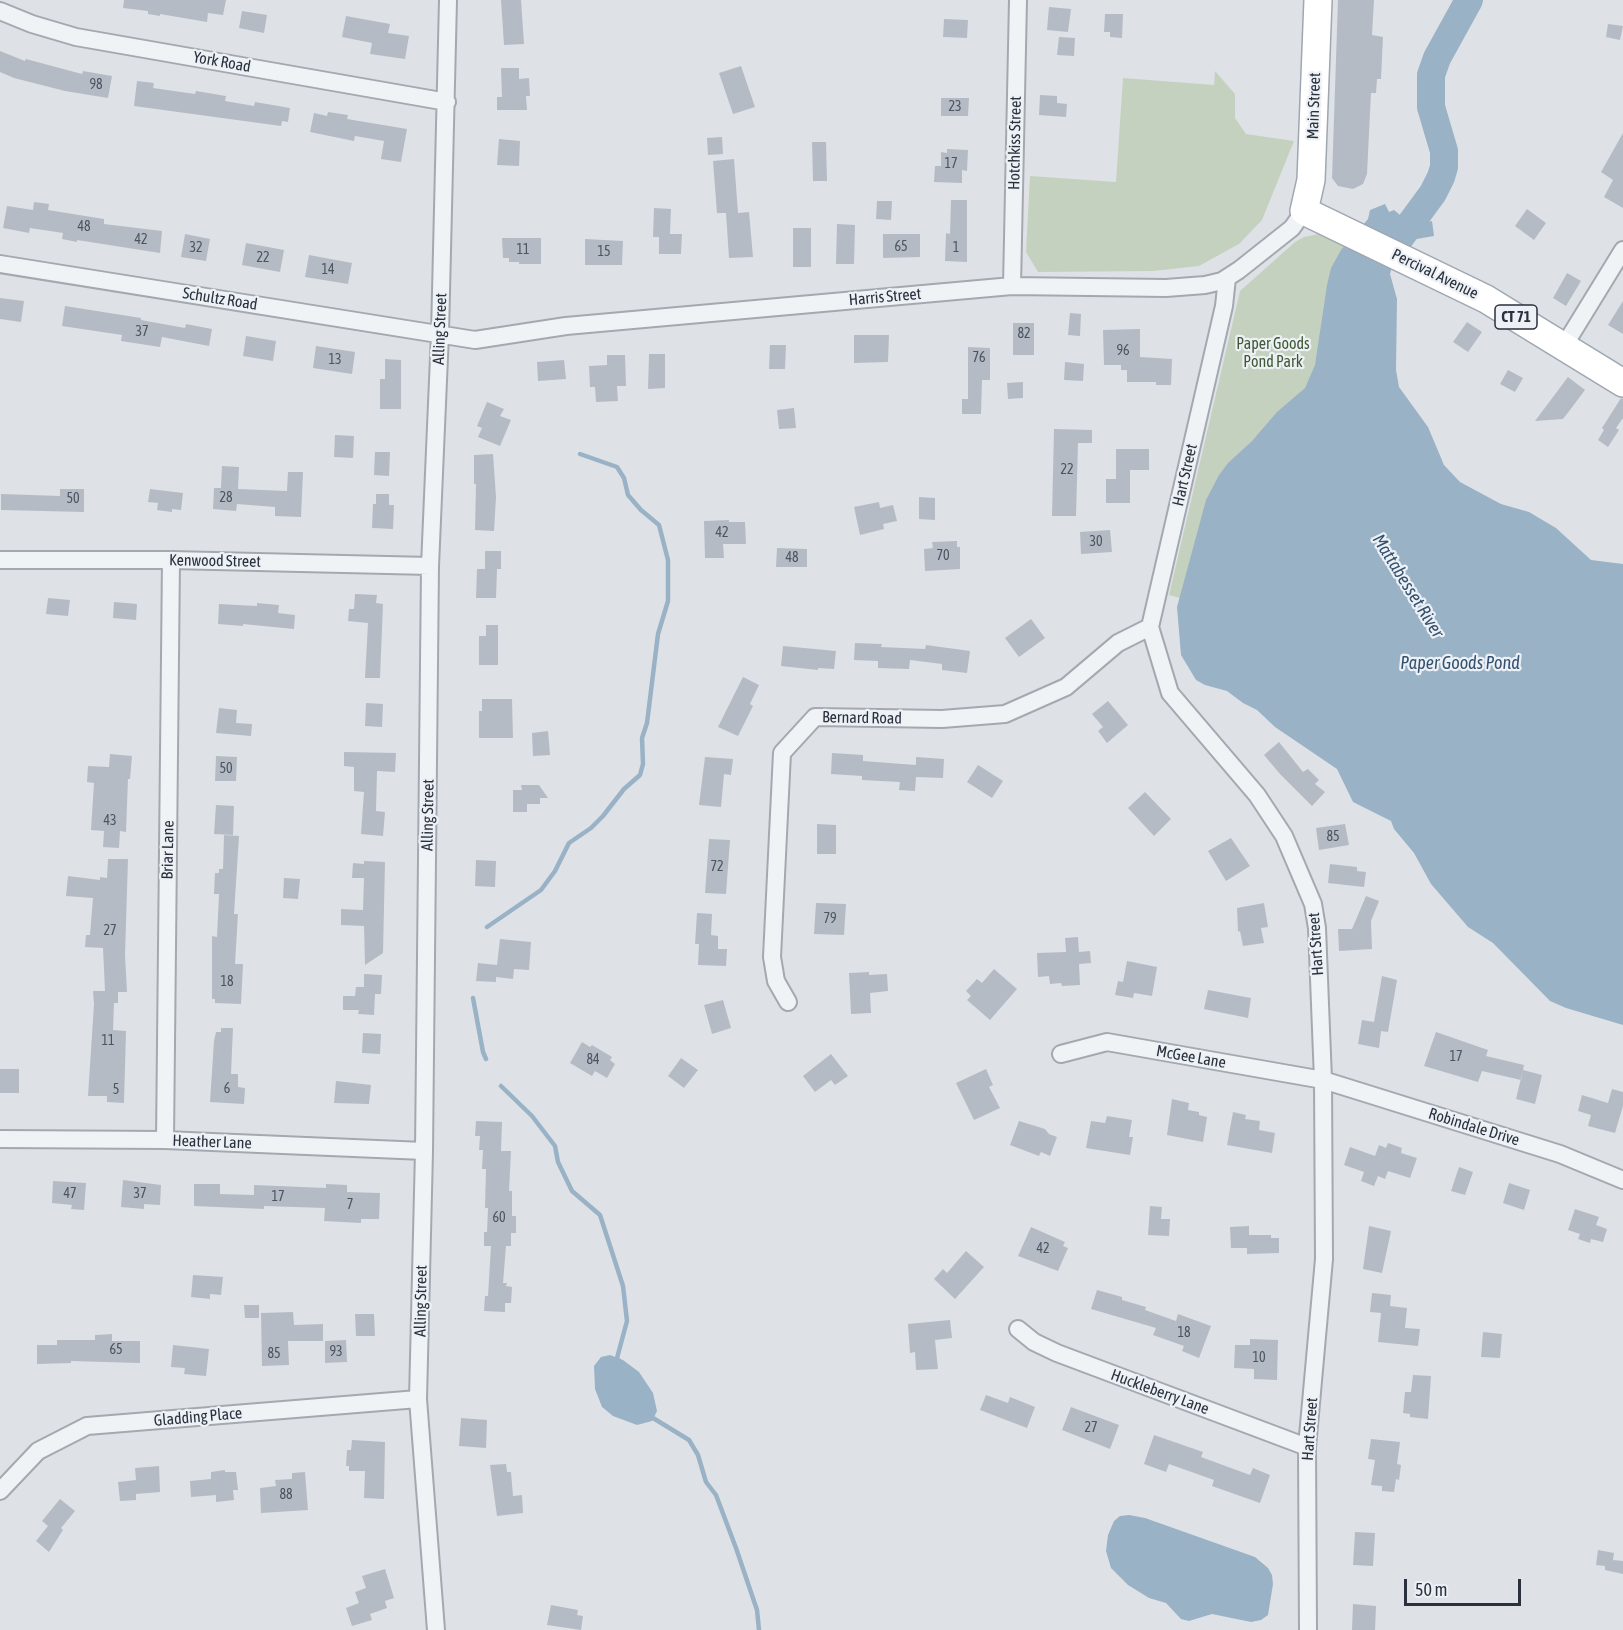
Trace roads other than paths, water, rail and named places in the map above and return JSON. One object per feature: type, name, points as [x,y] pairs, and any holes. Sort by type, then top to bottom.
[{"type":"main road","name":"Main Street","points":[[1304,210],[1311,180],[1318,0]]},
{"type":"main road","name":"Percival Avenue","points":[[1304,210],[1485,299],[1623,383]]},
{"type":"street","name":"Alling Street","points":[[436,1630],[418,1399],[424,1151],[430,566],[440,334],[448,0]]},
{"type":"street","name":"Hotchkiss Street","points":[[1012,286],[1018,0]]},
{"type":"street","name":"York Road","points":[[0,11],[32,24],[76,37],[447,102]]},
{"type":"street","name":"Harris Street","points":[[440,334],[475,340],[566,326],[1012,286],[1192,287],[1211,284],[1227,278],[1292,228],[1304,210]]},
{"type":"street","points":[[1564,346],[1623,250]]},
{"type":"street","name":"Schultz Road","points":[[0,264],[440,334]]},
{"type":"street","name":"Hart Street","points":[[1227,278],[1224,306],[1150,627],[1170,693],[1257,795],[1284,836],[1313,904],[1317,928],[1323,1080],[1324,1259],[1307,1447],[1308,1630]]},
{"type":"street","name":"Kenwood Street","points":[[0,560],[171,560],[430,566]]},
{"type":"street","name":"Briar Lane","points":[[165,1140],[171,560]]},
{"type":"street","name":"Bernard Road","points":[[788,1002],[776,981],[772,957],[782,753],[815,717],[942,719],[1005,714],[1066,687],[1118,643],[1150,627]]},
{"type":"street","name":"McGee Lane","points":[[1060,1054],[1107,1042],[1323,1080]]},
{"type":"street","name":"Robindale Drive","points":[[1323,1080],[1560,1154],[1623,1180]]},
{"type":"street","name":"Heather Lane","points":[[0,1139],[165,1140],[424,1151]]},
{"type":"street","name":"Huckleberry Lane","points":[[1018,1329],[1034,1342],[1057,1353],[1307,1447]]},
{"type":"street","name":"Gladding Place","points":[[0,1491],[38,1451],[87,1426],[418,1399]]},
{"type":"water","name":"Paper Goods Pond","points":[[1385,204],[1389,212],[1394,210],[1406,220],[1420,223],[1432,221],[1434,236],[1411,240],[1394,260],[1390,274],[1397,299],[1396,370],[1399,387],[1428,427],[1444,465],[1460,482],[1501,504],[1529,512],[1556,528],[1591,560],[1623,564],[1623,1025],[1550,1001],[1493,943],[1468,927],[1431,884],[1414,853],[1394,829],[1391,821],[1353,802],[1337,769],[1275,727],[1257,710],[1227,691],[1196,680],[1181,655],[1177,607],[1206,500],[1228,463],[1252,441],[1277,412],[1305,388],[1315,365],[1331,268],[1341,250],[1368,219],[1370,210]]},
{"type":"water","points":[[610,1355],[623,1360],[639,1372],[653,1393],[657,1411],[652,1421],[637,1425],[613,1416],[602,1407],[595,1389],[594,1366],[601,1357]]},
{"type":"water","points":[[1120,1516],[1145,1518],[1255,1557],[1268,1568],[1272,1575],[1273,1584],[1268,1615],[1261,1620],[1251,1622],[1212,1614],[1189,1621],[1181,1619],[1166,1603],[1149,1598],[1128,1585],[1111,1568],[1106,1551],[1108,1535],[1114,1521]]},
{"type":"waterway","name":"Mattabesset River","points":[[1389,253],[1433,193],[1441,177],[1444,167],[1444,151],[1431,107],[1431,75],[1437,58],[1469,0]]},
{"type":"waterway","points":[[487,927],[541,890],[555,871],[569,843],[591,828],[603,816],[624,789],[640,775],[643,764],[642,738],[647,723],[658,634],[668,601],[668,560],[659,525],[628,495],[624,478],[617,467],[580,454]]},
{"type":"waterway","points":[[473,998],[486,1059]]},
{"type":"waterway","points":[[501,1086],[532,1116],[555,1146],[558,1162],[572,1191],[600,1215],[623,1286],[627,1321],[617,1358],[619,1361]]},
{"type":"waterway","points":[[651,1415],[689,1440],[698,1455],[706,1482],[716,1495],[736,1548],[757,1610],[759,1630]]},
{"type":"park label","name":"Paper Goods Pond Park","points":[[1273,353]]}]
